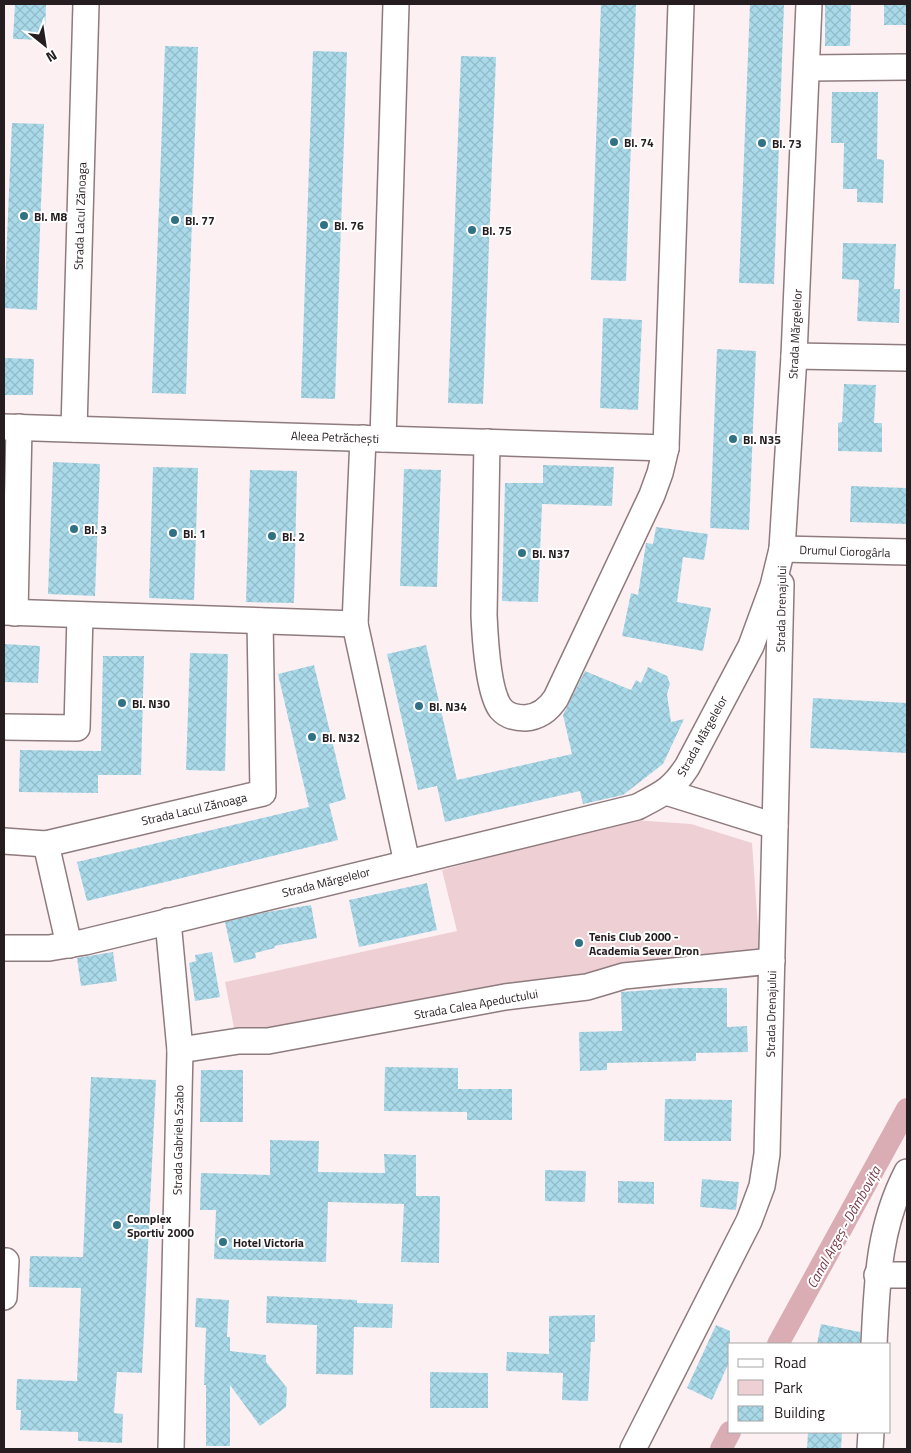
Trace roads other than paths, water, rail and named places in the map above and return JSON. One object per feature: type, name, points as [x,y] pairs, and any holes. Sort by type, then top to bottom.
[{"type":"street","name":"Strada Lacul Zănoaga","points":[[74,429],[86,4]]},
{"type":"street","points":[[396,4],[373,438],[355,624],[407,862]]},
{"type":"street","points":[[487,442],[484,615],[492,686],[502,711],[509,715],[526,718],[544,712],[556,698],[652,496],[666,448],[681,4]]},
{"type":"street","name":"Strada Mărgelelor","points":[[4,948],[28,949],[69,945],[637,807],[666,792],[678,781],[751,646],[768,602],[782,549],[794,356],[809,4]]},
{"type":"street","points":[[807,68],[907,67]]},
{"type":"street","points":[[794,356],[907,358]]},
{"type":"street","name":"Aleea Petrăchești","points":[[11,427],[666,448]]},
{"type":"street","points":[[11,427],[10,612],[355,624]]},
{"type":"street","name":"Drumul Ciorogârla","points":[[782,549],[907,552]]},
{"type":"street","name":"Strada Drenajului","points":[[633,1449],[749,1221],[762,1186],[767,1154],[782,549]]},
{"type":"street","points":[[4,727],[77,728],[80,615]]},
{"type":"street","name":"Strada Lacul Zănoaga","points":[[4,841],[46,844],[262,793],[260,621]]},
{"type":"street","points":[[666,792],[775,826]]},
{"type":"street","points":[[46,844],[69,945]]},
{"type":"street","name":"Strada Gabriela Szabo","points":[[168,921],[180,1050],[171,1449]]},
{"type":"street","name":"Strada Calea Apeductului","points":[[180,1050],[239,1041],[268,1041],[505,997],[587,987],[624,976],[772,961]]},
{"type":"street","points":[[874,1343],[877,1276],[882,1241],[891,1210],[907,1172]]},
{"type":"street","points":[[4,1297],[6,1260]]},
{"type":"street","points":[[877,1276],[907,1275]]},
{"type":"street","points":[[870,1449],[871,1433]]},
{"type":"waterway","name":"Canal Argeș - Dâmbovița","points":[[779,1343],[907,1109]]},
{"type":"waterway","name":"Canal Argeș - Dâmbovița","points":[[721,1449],[729,1433]]},
{"type":"place","name":"Bl. 74","points":[[614,142]]},
{"type":"place","name":"Bl. 73","points":[[762,143]]},
{"type":"place","name":"Bl. M8","points":[[24,216]]},
{"type":"place","name":"Bl. 77","points":[[175,220]]},
{"type":"place","name":"Bl. 76","points":[[324,225]]},
{"type":"place","name":"Bl. 75","points":[[472,230]]},
{"type":"place","name":"Bl. N35","points":[[733,439]]},
{"type":"place","name":"Bl. 3","points":[[74,529]]},
{"type":"place","name":"Bl. 1","points":[[173,533]]},
{"type":"place","name":"Bl. 2","points":[[272,536]]},
{"type":"place","name":"Bl. N37","points":[[522,553]]},
{"type":"place","name":"Bl. N30","points":[[122,703]]},
{"type":"place","name":"Bl. N34","points":[[419,706]]},
{"type":"place","name":"Bl. N32","points":[[312,737]]},
{"type":"place","name":"Tenis Club 2000 - Academia Sever Dron","points":[[579,943]]},
{"type":"place","name":"Complex Sportiv 2000","points":[[117,1225]]},
{"type":"place","name":"Hotel Victoria","points":[[223,1242]]}]
